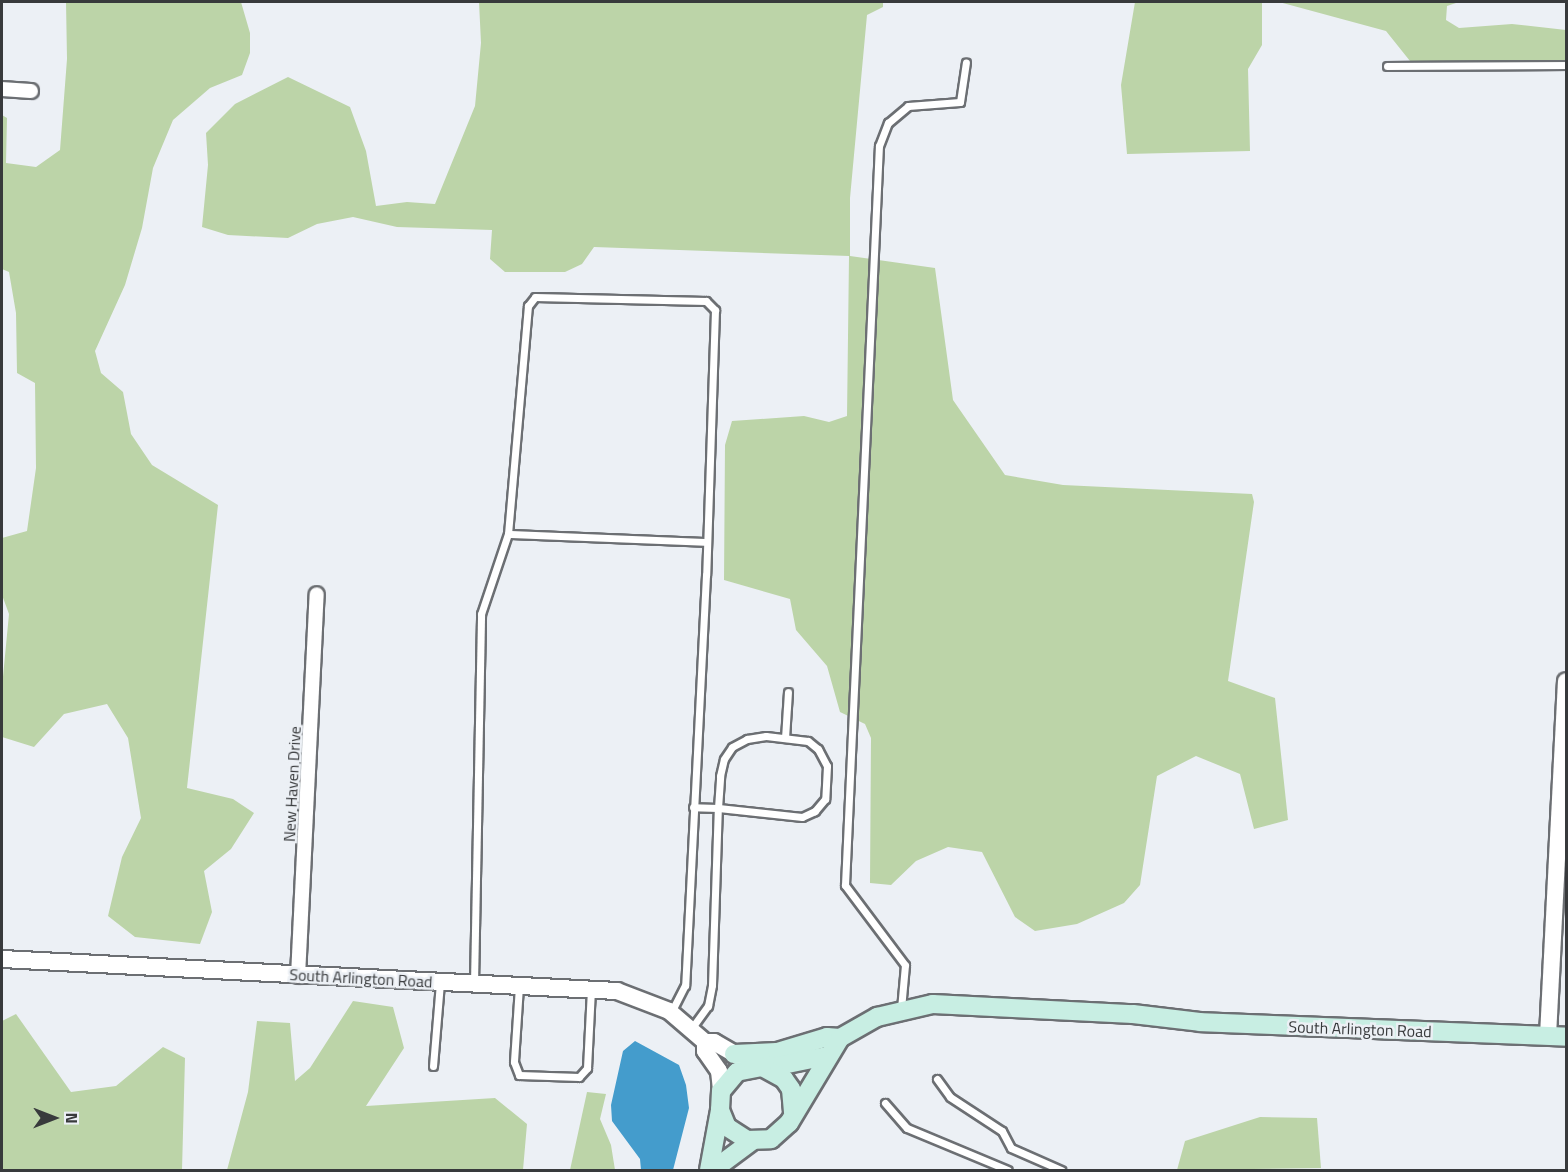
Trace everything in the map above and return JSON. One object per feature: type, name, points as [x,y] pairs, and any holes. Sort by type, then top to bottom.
[{"type":"main road","name":"South Arlington Road","points":[[840,1038],[877,1017],[901,1009],[933,1004],[1153,1017],[1200,1022],[1566,1037]]},
{"type":"main road","points":[[734,1054],[777,1052],[826,1037],[840,1038]]},
{"type":"main road","points":[[711,1170],[752,1141],[771,1139],[781,1133],[840,1038]]},
{"type":"main road","points":[[711,1170],[722,1091],[737,1072],[827,1056]]},
{"type":"main road","points":[[765,1068],[784,1079],[791,1089],[793,1112]]},
{"type":"main road","points":[[720,1110],[727,1127],[752,1141]]},
{"type":"street","points":[[2,89],[31,91]]},
{"type":"street","name":"New Haven Drive","points":[[298,976],[317,594]]},
{"type":"street","points":[[1548,1036],[1562,849],[1566,681]]},
{"type":"street","name":"South Arlington Road","points":[[2,959],[617,991],[671,1013],[705,1042],[714,1042],[765,1068]]},
{"type":"street","name":"South Arlington Road","points":[[705,1042],[705,1051],[722,1081],[722,1091]]},
{"type":"lane","points":[[901,1009],[905,965],[845,885],[879,146],[888,123],[908,106],[960,102],[966,62]]},
{"type":"lane","points":[[1387,66],[1566,65]]},
{"type":"lane","points":[[474,985],[481,614],[508,534],[528,306],[535,297],[706,301],[715,310],[707,542],[685,985],[671,1013]]},
{"type":"lane","points":[[508,534],[707,542]]},
{"type":"lane","points":[[785,738],[788,692]]},
{"type":"lane","points":[[691,1029],[708,1006],[712,985],[718,808],[720,776],[732,747],[747,739],[785,738],[808,741],[818,749],[827,766],[825,798],[815,811],[802,817],[718,808],[693,807]]},
{"type":"lane","points":[[433,1066],[440,982]]},
{"type":"lane","points":[[519,986],[514,1062],[519,1075],[579,1077],[587,1068],[591,989]]},
{"type":"lane","points":[[937,1079],[950,1097],[1002,1131],[1011,1148],[1061,1170]]},
{"type":"lane","points":[[885,1104],[907,1128],[1008,1170]]},
{"type":"green space","points":[[66,2],[241,2],[250,33],[250,53],[242,75],[210,88],[173,120],[153,168],[142,228],[125,285],[95,351],[101,373],[123,392],[131,434],[152,465],[218,505],[187,788],[233,799],[254,813],[231,849],[204,871],[212,912],[200,944],[135,937],[108,916],[122,857],[141,818],[128,738],[107,704],[64,714],[34,747],[2,737],[2,687],[9,614],[2,595],[2,538],[27,531],[36,468],[35,383],[17,373],[16,313],[9,272],[2,269],[2,115],[7,118],[6,163],[36,167],[60,150],[67,59]]},
{"type":"green space","points":[[479,2],[883,2],[883,7],[867,15],[850,198],[850,256],[935,268],[953,400],[1005,475],[1063,485],[1252,494],[1254,502],[1228,681],[1275,698],[1288,820],[1254,829],[1240,774],[1196,756],[1157,776],[1140,885],[1124,903],[1077,924],[1035,931],[1015,917],[982,852],[948,847],[916,861],[891,885],[870,883],[871,738],[865,724],[840,712],[827,666],[796,630],[790,599],[724,580],[725,445],[732,421],[804,416],[829,422],[847,416],[849,256],[594,247],[582,264],[565,272],[505,272],[490,259],[492,230],[397,227],[353,217],[317,224],[288,238],[228,235],[202,227],[208,165],[206,133],[235,104],[288,77],[350,107],[366,151],[376,206],[407,202],[435,204],[475,106],[481,43]]},
{"type":"green space","points":[[1135,2],[1262,2],[1262,45],[1248,69],[1250,151],[1127,154],[1121,85]]},
{"type":"green space","points":[[1279,2],[1459,2],[1447,6],[1446,20],[1459,28],[1512,24],[1566,30],[1566,65],[1414,66],[1386,31]]},
{"type":"green space","points":[[353,1001],[393,1007],[404,1048],[366,1106],[495,1098],[527,1124],[523,1170],[227,1170],[248,1092],[257,1021],[290,1023],[295,1081],[310,1068]]},
{"type":"green space","points":[[16,1014],[71,1092],[116,1086],[163,1047],[185,1058],[182,1170],[2,1170],[2,1021]]},
{"type":"green space","points":[[587,1092],[606,1094],[600,1119],[611,1145],[615,1170],[570,1170]]},
{"type":"green space","points":[[1260,1117],[1317,1118],[1321,1168],[1177,1170],[1185,1141]]},
{"type":"water","points":[[635,1041],[679,1065],[686,1085],[689,1108],[673,1170],[641,1170],[640,1159],[612,1121],[611,1105],[623,1051]]}]
